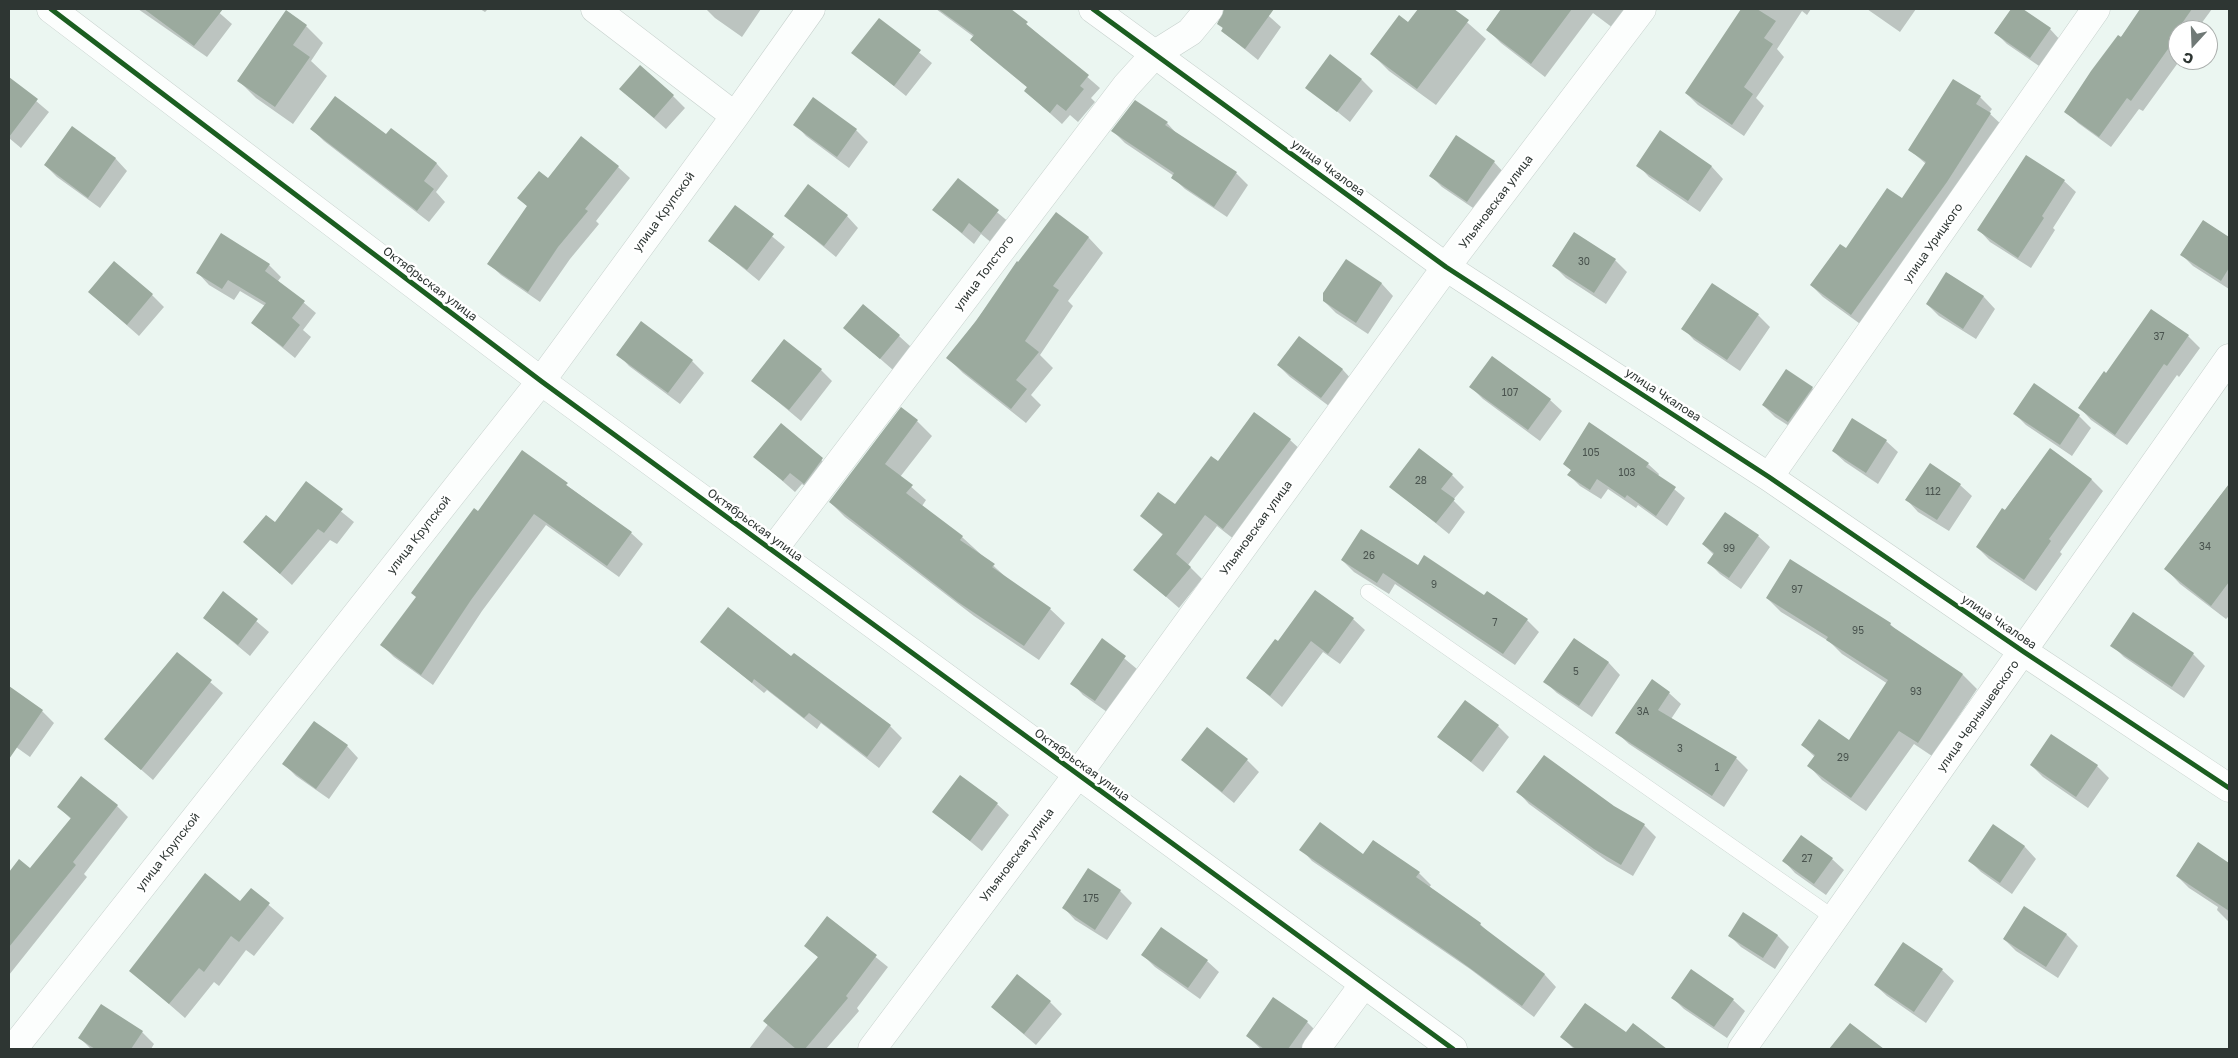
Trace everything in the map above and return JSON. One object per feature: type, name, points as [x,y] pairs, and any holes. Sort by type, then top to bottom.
[{"type":"street","name":"Октябрьская улица","points":[[51,9],[540,381],[1453,1049]]},
{"type":"street","points":[[595,9],[735,116]]},
{"type":"street","name":"улица Крупской","points":[[12,1049],[540,381],[735,116],[811,9]]},
{"type":"street","name":"улица Чкалова","points":[[1093,9],[1446,267],[1769,476],[2024,652],[2229,788]]},
{"type":"street","name":"улица Толстого","points":[[773,550],[1126,86],[1155,54],[1190,32],[1208,9]]},
{"type":"street","name":"Ульяновская улица","points":[[872,1049],[1078,774],[1446,267],[1642,9]]},
{"type":"street","name":"улица Урицкого","points":[[1769,476],[2096,9]]},
{"type":"street","name":"улица Чернышевского","points":[[1742,1049],[2024,652],[2229,358]]},
{"type":"street","points":[[1316,1049],[1364,984]]},
{"type":"lane","points":[[1368,592],[1834,918]]},
{"type":"building","points":[[144,9],[223,9],[194,46]]},
{"type":"building","points":[[938,9],[1011,9],[1028,22],[1026,24],[1089,75],[1080,86],[1084,89],[1066,111],[1057,104],[1050,113],[1024,91],[1027,87],[970,40],[974,35]]},
{"type":"building","points":[[1224,9],[1274,9],[1245,49],[1221,31],[1223,28],[1217,24]]},
{"type":"building","points":[[1418,9],[1454,9],[1469,20],[1417,89],[1370,54],[1399,15],[1408,22]]},
{"type":"building","points":[[1501,9],[1572,9],[1531,64],[1486,30]]},
{"type":"building","points":[[1741,9],[1757,9],[1776,21],[1764,38],[1773,44],[1744,87],[1753,94],[1732,125],[1685,93]]},
{"type":"building","points":[[2011,9],[2023,9],[2051,28],[2030,58],[1994,33]]},
{"type":"building","points":[[2140,9],[2192,9],[2184,20],[2168,20],[2168,49],[2131,101],[2127,98],[2099,137],[2064,112],[2118,35],[2121,37]]},
{"type":"building","points":[[286,10],[307,25],[293,45],[310,57],[275,107],[237,81]]},
{"type":"building","points":[[879,18],[921,50],[894,86],[851,53]]},
{"type":"building","points":[[1330,54],[1362,79],[1337,112],[1305,88]]},
{"type":"building","points":[[640,65],[674,95],[654,118],[619,89]]},
{"type":"building","points":[[9,77],[38,99],[9,137]]},
{"type":"building","points":[[1953,79],[1981,96],[1976,104],[1991,113],[1947,182],[1851,315],[1810,285],[1840,244],[1846,248],[1887,188],[1902,198],[1926,162],[1908,150]]},
{"type":"building","points":[[335,96],[386,134],[391,128],[437,163],[424,181],[434,189],[417,211],[310,129]]},
{"type":"building","points":[[813,97],[857,129],[837,157],[793,125]]},
{"type":"building","points":[[1135,100],[1168,122],[1165,125],[1237,172],[1214,207],[1171,178],[1174,173],[1111,131]]},
{"type":"building","points":[[72,126],[116,158],[88,198],[44,165]]},
{"type":"building","points":[[1660,130],[1712,166],[1688,201],[1636,166]]},
{"type":"building","points":[[1456,135],[1495,161],[1467,202],[1429,176]]},
{"type":"building","points":[[581,136],[619,166],[585,209],[588,211],[558,247],[528,292],[487,264],[527,206],[517,198],[539,171],[548,178]]},
{"type":"building","points":[[2026,155],[2065,180],[2042,216],[2044,218],[2018,258],[1977,230]]},
{"type":"building","points":[[958,178],[999,210],[981,233],[969,223],[962,233],[932,210]]},
{"type":"building","points":[[808,184],[848,215],[824,246],[784,216]]},
{"type":"building","points":[[735,205],[774,234],[747,270],[708,241]]},
{"type":"building","points":[[1056,212],[1089,237],[1053,286],[1059,290],[1025,341],[1039,352],[1016,380],[1027,389],[1011,409],[946,358],[976,321],[1017,261]]},
{"type":"building","points":[[2203,220],[2229,237],[2229,268],[2221,281],[2180,255]]},
{"type":"building","points":[[1574,232],[1616,259],[1594,293],[1552,266]]},
{"type":"building","points":[[221,233],[270,264],[265,271],[305,301],[292,318],[300,325],[283,347],[251,323],[266,303],[228,280],[222,289],[196,273]]},
{"type":"building","points":[[1346,259],[1382,283],[1356,323],[1323,301],[1323,293]]},
{"type":"building","points":[[114,261],[153,294],[127,325],[88,292]]},
{"type":"building","points":[[1946,272],[1984,296],[1963,329],[1926,304]]},
{"type":"building","points":[[1712,283],[1759,314],[1727,360],[1681,329]]},
{"type":"building","points":[[863,304],[900,335],[880,359],[843,328]]},
{"type":"building","points":[[2151,309],[2189,335],[2167,366],[2164,364],[2115,435],[2078,408],[2104,371],[2106,373]]},
{"type":"building","points":[[641,321],[693,360],[668,393],[616,355]]},
{"type":"building","points":[[1299,336],[1343,369],[1321,398],[1277,365]]},
{"type":"building","points":[[784,339],[822,369],[789,410],[751,381]]},
{"type":"building","points":[[1492,356],[1551,399],[1528,430],[1469,387]]},
{"type":"building","points":[[1786,369],[1813,387],[1788,422],[1762,405]]},
{"type":"building","points":[[2034,383],[2080,415],[2060,445],[2013,414]]},
{"type":"building","points":[[901,407],[918,420],[885,464],[913,485],[906,493],[963,536],[960,540],[995,564],[992,567],[1051,608],[1024,646],[958,602],[829,502]]},
{"type":"building","points":[[1254,412],[1291,439],[1223,529],[1205,515],[1176,554],[1191,567],[1166,597],[1133,570],[1163,534],[1140,516],[1158,492],[1175,504],[1211,456],[1218,461]]},
{"type":"building","points":[[1852,418],[1887,440],[1866,473],[1832,451]]},
{"type":"building","points":[[1589,422],[1649,463],[1646,467],[1676,487],[1656,516],[1627,495],[1625,498],[1597,479],[1590,490],[1567,475],[1571,470],[1563,464]]},
{"type":"building","points":[[781,423],[823,458],[804,484],[790,473],[783,481],[753,457]]},
{"type":"building","points":[[1419,448],[1453,474],[1441,489],[1455,499],[1436,523],[1389,487]]},
{"type":"building","points":[[2050,448],[2092,479],[2049,539],[2051,541],[2024,580],[1976,547],[2002,508],[2005,510]]},
{"type":"building","points":[[522,450],[568,483],[566,485],[632,532],[607,566],[534,514],[471,600],[421,675],[380,645],[416,597],[411,593],[474,508],[478,511]]},
{"type":"building","points":[[1930,463],[1961,484],[1937,520],[1905,500]]},
{"type":"building","points":[[306,481],[343,509],[324,533],[318,529],[280,574],[243,542],[266,515],[275,522]]},
{"type":"building","points":[[2229,484],[2229,582],[2211,606],[2164,569]]},
{"type":"building","points":[[1725,512],[1759,535],[1729,578],[1707,563],[1714,553],[1702,544]]},
{"type":"building","points":[[1361,529],[1418,565],[1424,555],[1484,595],[1487,591],[1528,619],[1503,654],[1383,573],[1377,583],[1341,560]]},
{"type":"building","points":[[1790,559],[1891,623],[1890,625],[1963,674],[1918,743],[1899,731],[1851,798],[1807,766],[1815,755],[1801,745],[1819,719],[1849,740],[1888,680],[1826,640],[1828,637],[1766,598]]},
{"type":"building","points":[[1315,590],[1354,618],[1328,654],[1311,641],[1270,696],[1246,678],[1275,639],[1278,641]]},
{"type":"building","points":[[223,591],[258,619],[238,645],[203,618]]},
{"type":"building","points":[[728,607],[791,656],[794,653],[891,725],[867,757],[809,713],[804,718],[754,679],[752,683],[700,642]]},
{"type":"building","points":[[2133,612],[2194,653],[2172,687],[2110,646]]},
{"type":"building","points":[[1102,638],[1126,656],[1095,701],[1070,684]]},
{"type":"building","points":[[1574,638],[1609,662],[1579,706],[1543,682]]},
{"type":"building","points":[[177,652],[212,680],[141,770],[104,739]]},
{"type":"building","points":[[1652,679],[1670,692],[1658,710],[1737,757],[1712,796],[1615,733]]},
{"type":"building","points":[[9,686],[43,710],[9,759]]},
{"type":"building","points":[[1465,700],[1499,725],[1471,762],[1437,737]]},
{"type":"building","points":[[314,721],[348,745],[316,789],[282,764]]},
{"type":"building","points":[[1207,727],[1248,759],[1222,792],[1181,760]]},
{"type":"building","points":[[2051,734],[2098,765],[2076,797],[2030,765]]},
{"type":"building","points":[[1544,755],[1614,806],[1645,824],[1621,865],[1594,849],[1516,792]]},
{"type":"building","points":[[960,775],[998,803],[970,841],[932,812]]},
{"type":"building","points":[[81,776],[118,805],[73,862],[76,865],[9,947],[9,872],[19,859],[30,868],[71,818],[57,807]]},
{"type":"building","points":[[1320,822],[1363,854],[1373,840],[1420,872],[1416,877],[1481,923],[1480,925],[1545,974],[1522,1006],[1299,850]]},
{"type":"building","points":[[1993,824],[2025,846],[2000,883],[1968,861]]},
{"type":"building","points":[[1801,835],[1833,858],[1814,884],[1782,861]]},
{"type":"building","points":[[2198,842],[2229,863],[2229,911],[2176,876]]},
{"type":"building","points":[[1088,868],[1121,890],[1095,930],[1062,908]]},
{"type":"building","points":[[205,873],[240,901],[251,888],[270,903],[239,942],[231,936],[204,972],[199,968],[169,1004],[129,971]]},
{"type":"building","points":[[2024,906],[2067,934],[2046,967],[2003,939]]},
{"type":"building","points":[[1743,912],[1778,935],[1763,958],[1728,936]]},
{"type":"building","points":[[827,916],[877,955],[846,996],[848,998],[805,1049],[796,1049],[763,1021],[818,957],[804,946]]},
{"type":"building","points":[[1161,927],[1208,960],[1188,988],[1141,955]]},
{"type":"building","points":[[1903,942],[1943,969],[1914,1012],[1874,985]]},
{"type":"building","points":[[1691,969],[1734,999],[1714,1027],[1671,998]]},
{"type":"building","points":[[1017,974],[1051,1001],[1024,1034],[991,1007]]},
{"type":"building","points":[[1273,997],[1308,1021],[1288,1049],[1264,1049],[1246,1036]]},
{"type":"building","points":[[1585,1003],[1626,1032],[1633,1023],[1667,1049],[1576,1049],[1560,1037]]},
{"type":"building","points":[[101,1004],[143,1031],[131,1049],[95,1049],[78,1038]]},
{"type":"building","points":[[1850,1023],[1884,1049],[1829,1049]]},
{"type":"cycle path","points":[[51,9],[541,381],[1453,1049]]},
{"type":"cycle path","points":[[1093,9],[1446,267],[1769,477],[2024,652],[2229,788]]}]
